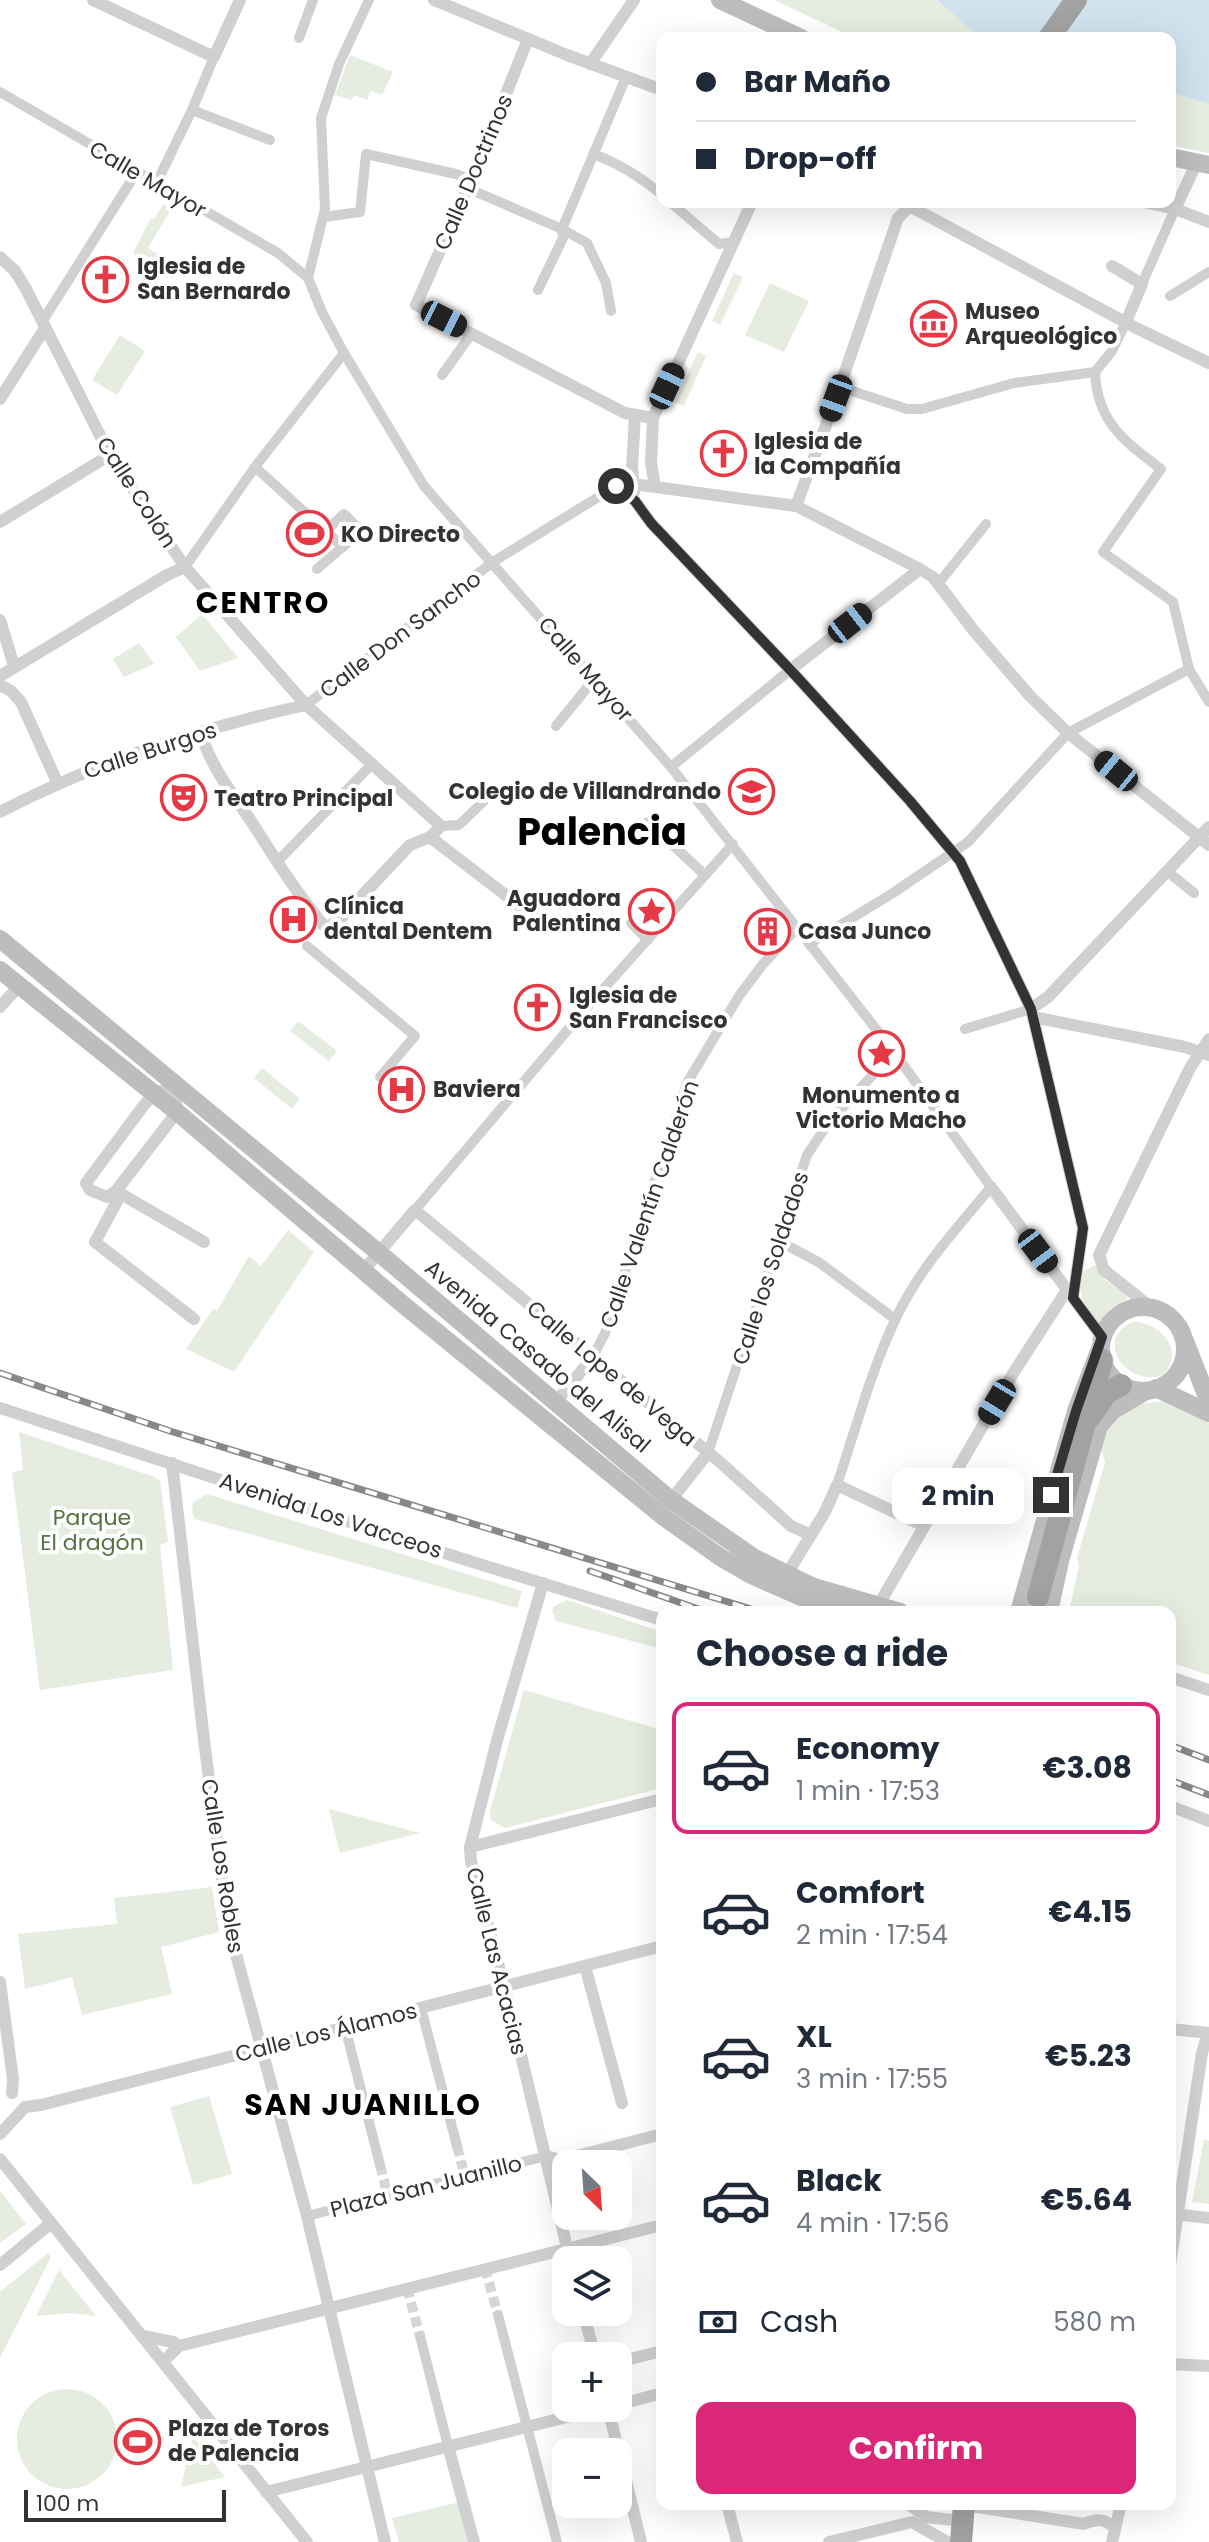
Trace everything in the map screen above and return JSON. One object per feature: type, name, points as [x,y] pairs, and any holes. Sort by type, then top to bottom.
[{"type":"highway","points":[[1053,32],[1076,0]]},
{"type":"highway","points":[[1044,1605],[1102,1348]]},
{"type":"highway","points":[[1085,1425],[1098,1403],[1121,1385]]},
{"type":"main road","points":[[720,0],[788,32]]},
{"type":"main road","points":[[1176,158],[1203,163]]},
{"type":"main road","name":"Avenida Casado del Alisal","points":[[0,939],[671,1500],[783,1581],[878,1606]]},
{"type":"main road","name":"Avenida Casado del Alisal","points":[[0,970],[177,1112],[665,1518],[720,1557],[783,1581],[833,1606]]},
{"type":"main road","points":[[1021,1606],[1076,1411],[1102,1348],[1107,1327],[1122,1312],[1132,1308],[1152,1308],[1171,1318],[1201,1364],[1209,1402]]},
{"type":"main road","points":[[1044,1605],[1099,1426],[1112,1411],[1172,1379],[1184,1354],[1183,1335]]},
{"type":"main road","points":[[1102,1348],[1106,1370],[1121,1385],[1151,1390],[1209,1413]]},
{"type":"street","points":[[93,0],[214,57]]},
{"type":"street","points":[[156,184],[240,0]]},
{"type":"street","points":[[299,38],[313,0]]},
{"type":"street","points":[[308,278],[324,217],[321,118],[339,64],[369,0]]},
{"type":"street","points":[[434,0],[656,88]]},
{"type":"street","points":[[590,64],[634,0]]},
{"type":"street","name":"Calle Doctrinos","points":[[472,333],[416,305],[528,39]]},
{"type":"street","points":[[538,290],[563,238],[562,229],[626,77]]},
{"type":"street","name":"Calle Mayor","points":[[0,92],[278,253],[308,278],[344,353],[424,486],[671,767],[811,943],[1070,1294],[1102,1348]]},
{"type":"street","points":[[192,110],[270,140]]},
{"type":"street","points":[[324,217],[360,212],[366,154],[456,174],[469,184],[587,243],[606,283],[611,311]]},
{"type":"street","points":[[593,154],[607,159],[656,190]]},
{"type":"street","points":[[1176,207],[1203,163]]},
{"type":"street","points":[[0,399],[136,173]]},
{"type":"street","points":[[677,208],[719,244],[734,242]]},
{"type":"street","points":[[661,488],[651,463],[653,418],[749,208]]},
{"type":"street","points":[[796,506],[898,218],[905,208]]},
{"type":"street","points":[[918,208],[1126,322],[1209,363]]},
{"type":"street","points":[[1171,208],[1209,222]]},
{"type":"street","points":[[1175,209],[1112,351],[1095,372],[1101,408],[1114,428],[1124,440],[1161,469],[1103,552],[1173,602],[1189,669],[1209,702]]},
{"type":"street","name":"Calle Colón","points":[[0,257],[15,271],[110,455],[185,567],[306,705],[441,826]]},
{"type":"street","points":[[1112,266],[1142,284]]},
{"type":"street","points":[[1170,296],[1209,272]]},
{"type":"street","points":[[442,375],[472,333],[625,413],[653,418]]},
{"type":"street","points":[[0,676],[185,567],[255,467],[344,353]]},
{"type":"street","points":[[840,387],[907,409],[922,409],[1014,383],[1095,372]]},
{"type":"street","points":[[635,416],[632,467],[635,501]]},
{"type":"street","points":[[0,522],[110,455]]},
{"type":"street","points":[[633,484],[651,463]]},
{"type":"street","points":[[255,467],[343,547]]},
{"type":"street","points":[[616,486],[632,467]]},
{"type":"street","points":[[616,486],[633,484],[796,506],[920,569],[933,577],[1030,696],[1068,733],[1204,841]]},
{"type":"street","points":[[616,486],[635,501],[953,851],[1032,1013],[1083,1228],[1070,1294],[1014,1372],[878,1606]]},
{"type":"street","name":"Calle Don Sancho","points":[[306,705],[493,562],[616,486]]},
{"type":"street","points":[[645,515],[646,504],[661,488]]},
{"type":"street","points":[[317,569],[361,531],[344,514],[326,531]]},
{"type":"street","points":[[938,584],[986,524]]},
{"type":"street","points":[[671,767],[920,569]]},
{"type":"street","points":[[0,620],[14,666]]},
{"type":"street","points":[[811,943],[968,842],[1068,733],[1189,669]]},
{"type":"street","points":[[556,726],[595,678]]},
{"type":"street","points":[[0,685],[21,702],[57,782]]},
{"type":"street","name":"Calle Burgos","points":[[0,812],[57,782],[201,733],[306,705]]},
{"type":"street","points":[[201,733],[207,755],[216,771],[325,927],[337,922],[410,845],[430,837],[441,826],[459,825],[484,801]]},
{"type":"street","points":[[277,862],[373,763]]},
{"type":"street","points":[[648,822],[705,875]]},
{"type":"street","points":[[1032,1013],[1168,872],[1204,841],[1209,827]]},
{"type":"street","points":[[430,837],[534,917]]},
{"type":"street","points":[[364,1270],[733,844]]},
{"type":"street","points":[[1168,872],[1194,893]]},
{"type":"street","points":[[631,923],[648,940]]},
{"type":"street","name":"Calle Valentín Calderón","points":[[555,1403],[593,1357],[605,1333],[687,1083],[739,996],[763,964],[798,927]]},
{"type":"street","points":[[307,946],[415,1036],[380,1077]]},
{"type":"street","points":[[0,1007],[19,986]]},
{"type":"street","points":[[965,1029],[1032,1013],[1205,1054]]},
{"type":"street","points":[[1152,1308],[1104,1270],[1099,1255],[1205,1054],[1209,1039]]},
{"type":"street","name":"Calle los Soldados","points":[[671,1500],[708,1453],[807,1155],[829,1122],[894,1052]]},
{"type":"street","points":[[194,1319],[95,1242],[118,1193],[177,1112],[175,1085],[154,1094],[86,1183],[90,1190],[101,1196],[118,1193],[204,1242]]},
{"type":"street","points":[[783,1581],[837,1485],[875,1367],[896,1317],[929,1262],[991,1187]]},
{"type":"street","name":"Calle Lope de Vega","points":[[415,1210],[708,1453],[791,1526],[811,1535]]},
{"type":"street","points":[[779,1241],[820,1263],[896,1317]]},
{"type":"street","name":"Avenida Los Vacceos","points":[[0,1408],[656,1618]]},
{"type":"street","name":"Calle Los Robles","points":[[172,1463],[228,1925],[307,2216],[385,2542]]},
{"type":"street","points":[[837,1485],[924,1526]]},
{"type":"street","name":"Calle Las Acacias","points":[[543,1583],[470,1847],[567,2246]]},
{"type":"street","points":[[1176,1679],[1209,1690]]},
{"type":"street","points":[[470,1847],[656,1800]]},
{"type":"street","points":[[1176,1808],[1209,1821]]},
{"type":"street","name":"Calle Los Álamos","points":[[25,2107],[656,1948]]},
{"type":"street","points":[[585,1966],[622,2103]]},
{"type":"street","points":[[0,1982],[13,2079],[6,2094],[25,2107],[0,2134]]},
{"type":"street","points":[[421,2008],[457,2146]]},
{"type":"street","points":[[345,2027],[380,2165]]},
{"type":"street","points":[[1176,2030],[1208,2033],[1176,2202]]},
{"type":"street","points":[[546,2156],[561,2160],[656,2136]]},
{"type":"street","name":"Plaza San Juanillo","points":[[307,2216],[387,2192],[546,2156]]},
{"type":"street","points":[[0,2159],[307,2542]]},
{"type":"street","points":[[1176,2214],[1209,2218]]},
{"type":"street","points":[[0,2265],[51,2223]]},
{"type":"street","points":[[595,2246],[656,2227]]},
{"type":"street","points":[[163,2362],[179,2346],[328,2307],[552,2258]]},
{"type":"street","points":[[498,2315],[557,2542]]},
{"type":"street","points":[[143,2336],[179,2346]]},
{"type":"street","points":[[420,2336],[474,2542]]},
{"type":"street","points":[[632,2358],[656,2352]]},
{"type":"street","points":[[1176,2364],[1209,2366]]},
{"type":"street","points":[[632,2401],[656,2395]]},
{"type":"street","points":[[266,2492],[552,2421]]},
{"type":"street","points":[[609,2422],[641,2542]]},
{"type":"street","points":[[729,2510],[737,2542]]},
{"type":"street","points":[[916,2510],[926,2517],[1084,2524],[1110,2510]]},
{"type":"street","points":[[1112,2542],[1118,2510]]},
{"type":"street","points":[[1097,2519],[1108,2521],[1115,2528]]},
{"type":"street","points":[[829,2542],[912,2522],[947,2542]]},
{"type":"green space","points":[[774,0],[937,0],[973,32],[842,32]]},
{"type":"green space","points":[[350,55],[393,72],[382,95],[371,91],[367,100],[354,95],[351,100],[335,95]]},
{"type":"green space","points":[[1176,94],[1209,104],[1209,153],[1176,146]]},
{"type":"green space","points":[[163,204],[171,209],[148,248],[161,256],[151,271],[134,258],[136,255],[133,253],[151,218],[154,220]]},
{"type":"green space","points":[[734,273],[743,277],[720,325],[712,321]]},
{"type":"green space","points":[[770,283],[809,301],[784,352],[745,335]]},
{"type":"green space","points":[[120,335],[145,351],[117,395],[92,380]]},
{"type":"green space","points":[[698,352],[706,356],[684,406],[675,402]]},
{"type":"green space","points":[[202,614],[238,658],[200,671],[176,637]]},
{"type":"green space","points":[[139,643],[154,664],[124,677],[113,659]]},
{"type":"green space","points":[[298,1021],[337,1051],[329,1061],[290,1031]]},
{"type":"green space","points":[[262,1068],[300,1099],[292,1109],[254,1078]]},
{"type":"green space","points":[[288,1230],[314,1252],[234,1372],[186,1349],[213,1309],[217,1311],[249,1256],[261,1266]]},
{"type":"green space","points":[[1096,1265],[1105,1280],[1127,1295],[1127,1299],[1111,1308],[1099,1323],[1085,1306],[1081,1295],[1081,1272]]},
{"type":"green space","points":[[1132,1322],[1152,1327],[1167,1340],[1172,1358],[1160,1376],[1136,1374],[1119,1359],[1115,1349],[1116,1339],[1121,1330]]},
{"type":"green space","points":[[1166,1401],[1209,1421],[1209,1675],[1176,1664],[1176,1606],[1070,1606],[1079,1565],[1077,1558],[1105,1462],[1101,1448],[1105,1426],[1135,1404]]},
{"type":"green space","name":"Parque El dragón","points":[[19,1432],[160,1481],[168,1542],[160,1545],[173,1670],[40,1690],[12,1472],[23,1470]]},
{"type":"green space","points":[[207,1494],[522,1591],[517,1608],[195,1519],[193,1502]]},
{"type":"green space","points":[[567,1600],[656,1630],[656,1647],[556,1621],[552,1611],[554,1606]]},
{"type":"green space","points":[[524,1690],[656,1728],[656,1790],[505,1828],[491,1820],[490,1811]]},
{"type":"green space","points":[[329,1809],[420,1833],[340,1853]]},
{"type":"green space","points":[[212,1887],[219,1932],[161,1947],[172,1994],[82,2015],[72,1977],[25,1989],[18,1934],[117,1924],[114,1898]]},
{"type":"green space","points":[[209,2096],[232,2174],[193,2185],[170,2107]]},
{"type":"green space","points":[[1204,2140],[1209,2141],[1209,2204],[1192,2202]]},
{"type":"green space","points":[[0,2191],[26,2224],[0,2243]]},
{"type":"green space","points":[[48,2253],[51,2257],[0,2358],[0,2292]]},
{"type":"green space","points":[[59,2270],[96,2316],[72,2313],[36,2316]]},
{"type":"green space","points":[[67,2389],[86,2393],[102,2404],[113,2420],[117,2439],[113,2458],[102,2474],[86,2485],[67,2489],[48,2485],[32,2474],[21,2458],[17,2439],[21,2420],[32,2404],[48,2393]]},
{"type":"green space","points":[[193,2436],[225,2477],[181,2487]]},
{"type":"green space","points":[[459,2502],[467,2542],[399,2542],[392,2518]]},
{"type":"water","points":[[937,0],[1209,0],[1209,104],[1176,94],[1176,32],[973,32]]},
{"type":"tunnel","points":[[457,2146],[463,2169]]},
{"type":"tunnel","points":[[380,2165],[386,2189]]},
{"type":"tunnel","points":[[485,2268],[498,2315]]},
{"type":"tunnel","points":[[407,2288],[420,2336]]},
{"type":"railway","points":[[0,1373],[170,1431],[741,1606]]},
{"type":"railway","points":[[590,1571],[690,1606]]},
{"type":"railway","points":[[1176,1747],[1209,1760]]},
{"type":"railway","points":[[1176,1782],[1209,1795]]},
{"type":"place","name":"Iglesia de San Bernardo","points":[[106,279]]},
{"type":"place","name":"Museo Arqueológico","points":[[934,324]]},
{"type":"place","name":"Iglesia de la Compañía","points":[[723,454]]},
{"type":"place","name":"KO Directo","points":[[310,534]]},
{"type":"place","name":"Colegio de Villandrando","points":[[752,791]]},
{"type":"place","name":"Teatro Principal","points":[[183,798]]},
{"type":"place","name":"Aguadora Palentina","points":[[652,911]]},
{"type":"place","name":"Clínica dental Dentem","points":[[293,919]]},
{"type":"place","name":"Casa Junco","points":[[767,931]]},
{"type":"place","name":"Iglesia de San Francisco","points":[[538,1008]]},
{"type":"place","name":"Monumento a Victorio Macho","points":[[881,1054]]},
{"type":"place","name":"Baviera","points":[[402,1089]]},
{"type":"place","name":"Plaza de Toros de Palencia","points":[[137,2441]]},
{"type":"district","name":"CENTRO","points":[[263,603]]},
{"type":"district","name":"Palencia","points":[[602,832]]},
{"type":"district","name":"SAN JUANILLO","points":[[363,2105]]},
{"type":"route","points":[[616,486],[635,501],[651,523],[796,676],[953,851],[1031,1009],[1083,1228],[1073,1298],[1102,1337],[1051,1495]]}]
